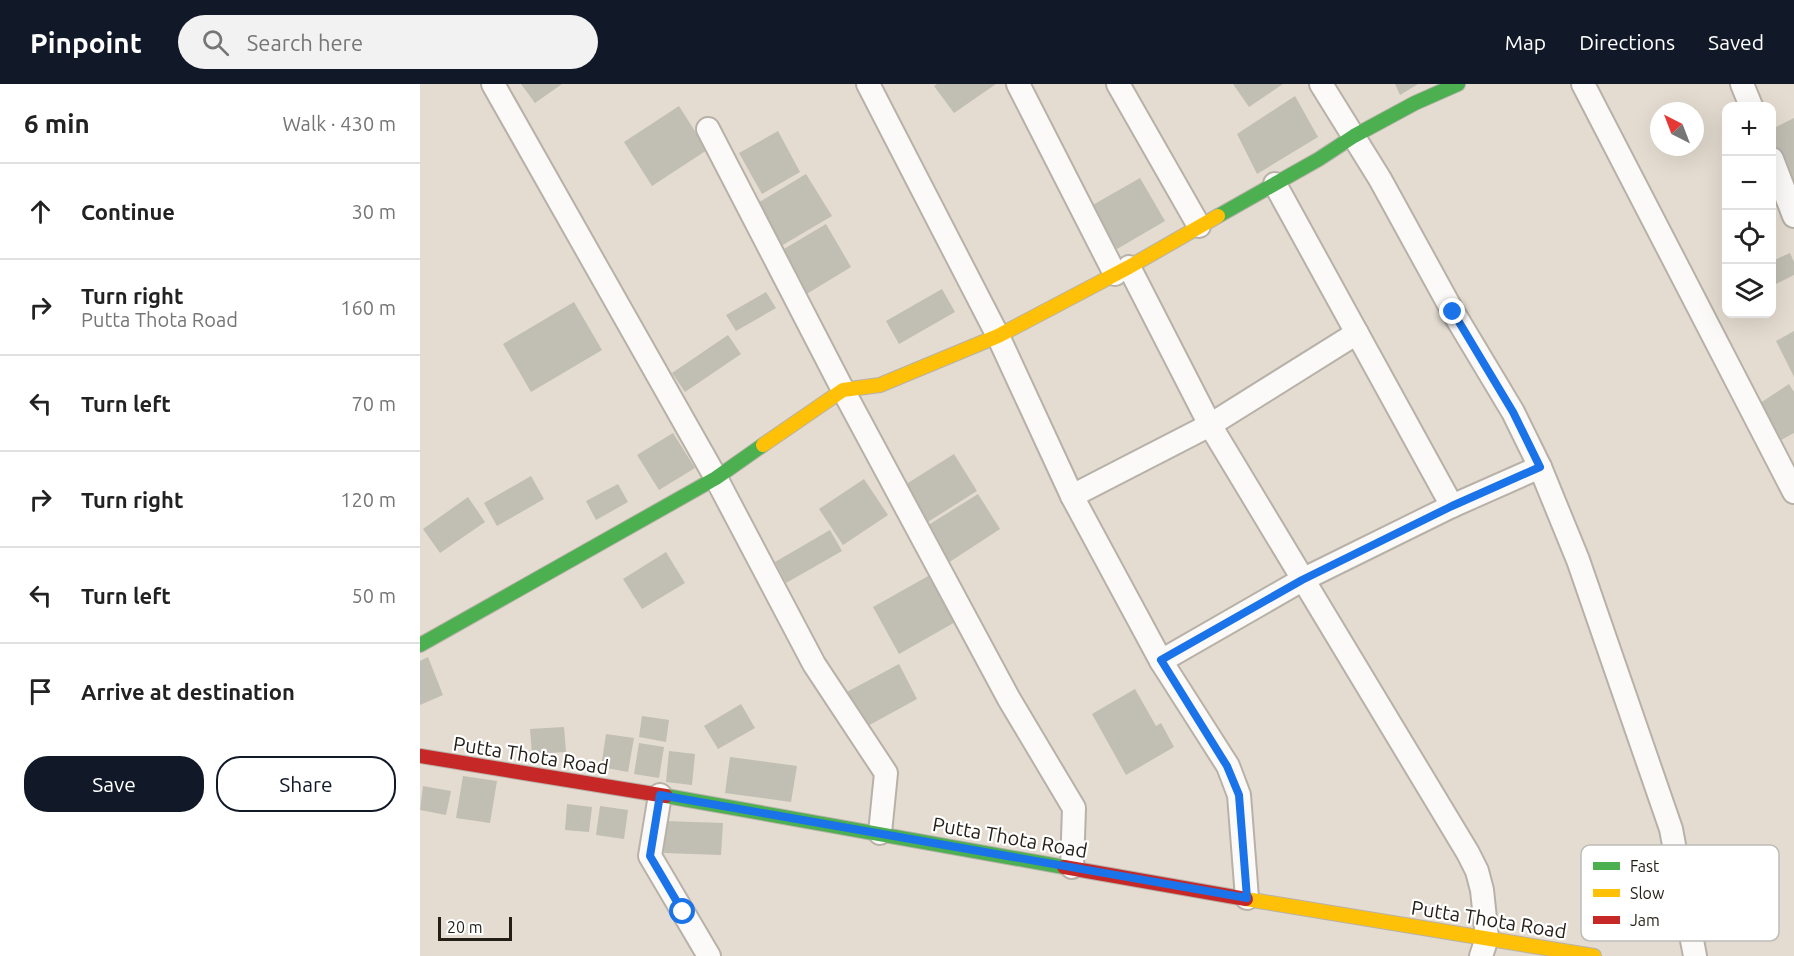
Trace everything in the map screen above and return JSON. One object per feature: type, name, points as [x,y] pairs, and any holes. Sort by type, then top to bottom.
[{"type":"street","points":[[493,84],[716,478],[814,664],[886,773],[880,833]]},
{"type":"street","points":[[868,84],[998,336],[1072,496],[1161,660],[1234,781],[1239,795],[1247,898]]},
{"type":"street","points":[[1018,84],[1209,424],[1468,853],[1477,871],[1482,890],[1484,947]]},
{"type":"street","points":[[1118,84],[1199,226]]},
{"type":"street","points":[[1321,84],[1354,136],[1453,312],[1513,412],[1540,467],[1578,560],[1671,829],[1674,845]]},
{"type":"street","points":[[420,645],[716,478],[843,390],[880,385],[998,336],[1122,270],[1275,184],[1354,136],[1415,103],[1458,84]]},
{"type":"street","points":[[1583,84],[1794,492]]},
{"type":"street","points":[[1742,84],[1749,102]]},
{"type":"street","points":[[708,129],[843,390],[1009,699],[1074,808],[1072,867]]},
{"type":"street","points":[[1776,169],[1794,216]]},
{"type":"street","points":[[1275,184],[1452,506]]},
{"type":"street","points":[[1072,496],[1209,424],[1357,333]]},
{"type":"street","points":[[1161,660],[1302,580],[1452,506],[1540,467]]},
{"type":"street","name":"Putta Thota Road","points":[[420,756],[660,795],[1247,898],[1484,947],[1594,956]]},
{"type":"street","points":[[660,795],[650,856],[709,956]]},
{"type":"street","points":[[1692,941],[1695,956]]},
{"type":"building","points":[[521,84],[562,84],[535,103]]},
{"type":"building","points":[[937,84],[996,84],[954,113],[934,86]]},
{"type":"building","points":[[1233,84],[1283,84],[1249,107]]},
{"type":"building","points":[[1395,84],[1418,84],[1400,95]]},
{"type":"building","points":[[1295,96],[1318,137],[1257,174],[1237,134]]},
{"type":"building","points":[[679,106],[707,150],[652,186],[624,142]]},
{"type":"building","points":[[1794,118],[1794,187],[1776,149],[1776,127]]},
{"type":"building","points":[[778,131],[800,172],[762,194],[739,153]]},
{"type":"building","points":[[806,174],[832,216],[781,246],[756,204]]},
{"type":"building","points":[[1140,178],[1165,221],[1117,249],[1091,206]]},
{"type":"building","points":[[826,224],[851,267],[805,295],[779,252]]},
{"type":"building","points":[[1790,253],[1794,262],[1794,275],[1776,284],[1776,264],[1776,259]]},
{"type":"building","points":[[942,289],[955,312],[899,344],[886,321]]},
{"type":"building","points":[[766,292],[776,308],[736,331],[726,315]]},
{"type":"building","points":[[574,302],[602,350],[531,392],[503,344]]},
{"type":"building","points":[[1794,331],[1794,377],[1776,341]]},
{"type":"building","points":[[728,335],[741,354],[685,392],[672,373]]},
{"type":"building","points":[[1789,384],[1794,392],[1794,433],[1770,446],[1751,409]]},
{"type":"building","points":[[673,433],[695,468],[659,490],[637,455]]},
{"type":"building","points":[[954,454],[977,491],[923,525],[900,488]]},
{"type":"building","points":[[531,476],[544,499],[497,526],[484,503]]},
{"type":"building","points":[[864,479],[888,515],[843,545],[819,509]]},
{"type":"building","points":[[618,484],[628,502],[596,520],[586,501]]},
{"type":"building","points":[[978,494],[1000,529],[945,565],[922,529]]},
{"type":"building","points":[[468,497],[485,522],[440,553],[423,529]]},
{"type":"building","points":[[830,530],[842,551],[786,583],[775,562]]},
{"type":"building","points":[[666,552],[685,583],[642,609],[623,579]]},
{"type":"building","points":[[930,575],[957,621],[899,654],[873,607]]},
{"type":"building","points":[[428,657],[443,695],[420,705],[420,661]]},
{"type":"building","points":[[899,664],[917,699],[864,728],[845,693]]},
{"type":"building","points":[[1135,689],[1156,726],[1161,723],[1174,747],[1126,775],[1092,714]]},
{"type":"building","points":[[741,704],[755,728],[718,749],[704,726]]},
{"type":"building","points":[[642,716],[669,720],[666,742],[639,737]]},
{"type":"building","points":[[564,727],[566,752],[532,754],[530,729]]},
{"type":"building","points":[[606,734],[634,738],[628,772],[601,767]]},
{"type":"building","points":[[639,743],[664,747],[659,778],[634,774]]},
{"type":"building","points":[[669,751],[695,754],[692,785],[666,782]]},
{"type":"building","points":[[730,757],[797,766],[791,802],[725,793]]},
{"type":"building","points":[[463,776],[497,781],[490,823],[456,818]]},
{"type":"building","points":[[423,786],[451,791],[446,815],[420,810]]},
{"type":"building","points":[[567,804],[592,807],[589,832],[565,830]]},
{"type":"building","points":[[600,806],[628,810],[624,839],[596,835]]},
{"type":"building","points":[[665,821],[723,823],[721,855],[664,853]]},
{"type":"traffic: fast","points":[[1218,216],[1319,159],[1354,136],[1415,103],[1458,84]]},
{"type":"traffic: fast","points":[[420,645],[716,478],[763,445]]},
{"type":"traffic: fast","points":[[666,796],[1064,867]]},
{"type":"traffic: slow","points":[[763,445],[843,390],[880,385],[998,336],[1129,267],[1218,216]]},
{"type":"traffic: slow","points":[[1246,899],[1594,956]]},
{"type":"traffic: jam","points":[[420,756],[666,796]]},
{"type":"traffic: jam","points":[[1064,867],[1246,899]]},
{"type":"route","points":[[683,912],[650,856],[660,795],[1247,898],[1239,795],[1234,781],[1161,660],[1302,580],[1452,506],[1540,467],[1513,412],[1453,312]]}]
